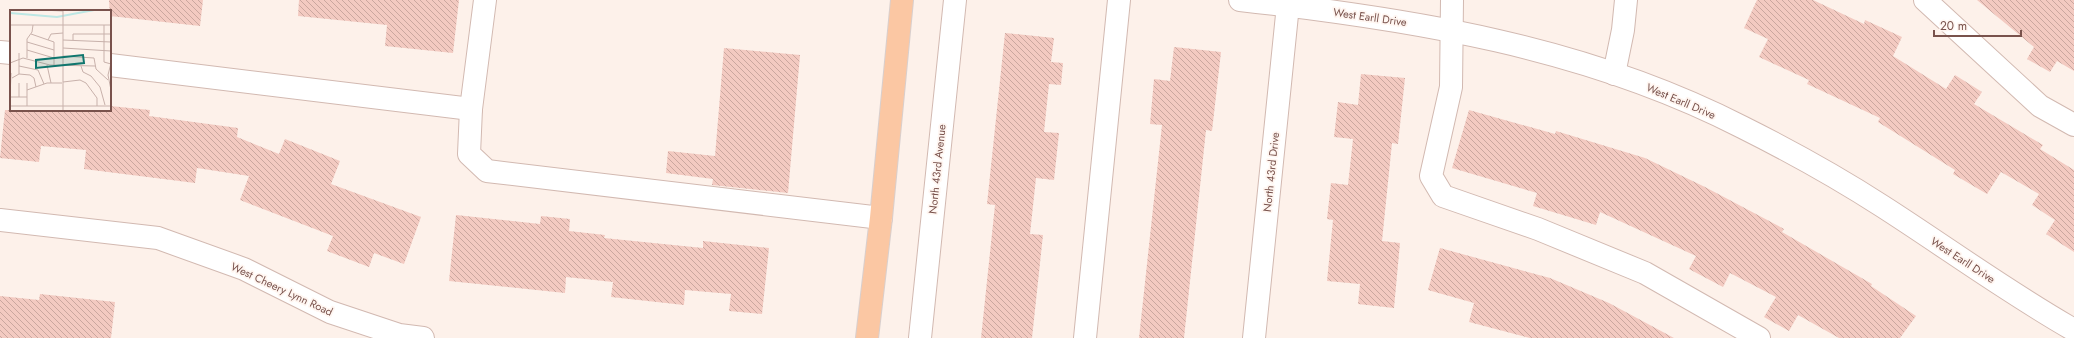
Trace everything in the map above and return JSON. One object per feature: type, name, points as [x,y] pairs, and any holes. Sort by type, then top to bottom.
[{"type":"main road","points":[[867,338],[881,218],[902,0]]},
{"type":"street","points":[[486,0],[471,109],[469,154],[487,171],[881,218]]},
{"type":"street","name":"North 43rd Avenue","points":[[920,338],[955,0]]},
{"type":"street","points":[[1085,338],[1119,0]]},
{"type":"street","name":"West Earll Drive","points":[[1240,0],[1288,5],[1416,23],[1453,30],[1534,49],[1614,74],[1677,98],[1741,126],[1881,205],[2039,310],[2074,330]]},
{"type":"street","points":[[1452,0],[1453,30],[1451,87],[1431,176],[1444,196],[1538,229],[1645,273],[1758,338]]},
{"type":"street","points":[[1614,74],[1623,30],[1626,0]]},
{"type":"street","points":[[1924,0],[2040,106],[2074,125]]},
{"type":"street","name":"North 43rd Drive","points":[[1254,338],[1288,5]]},
{"type":"street","points":[[0,52],[10,53]]},
{"type":"street","points":[[111,65],[471,109]]},
{"type":"street","name":"West Cheery Lynn Road","points":[[0,220],[158,238],[244,268],[330,312],[399,335],[423,338]]},
{"type":"building","points":[[109,0],[203,0],[200,26],[111,16],[111,10],[110,10]]},
{"type":"building","points":[[299,0],[459,0],[453,53],[385,46],[387,25],[298,16]]},
{"type":"building","points":[[1757,0],[1813,0],[1864,24],[1865,20],[1902,37],[1893,56],[1946,89],[1955,75],[1982,92],[1974,104],[2043,145],[2040,149],[2074,170],[2074,252],[2046,234],[2055,220],[2032,205],[2039,194],[2001,172],[1987,194],[1953,174],[1955,170],[1878,122],[1880,118],[1807,84],[1809,80],[1759,57],[1768,39],[1744,28]]},
{"type":"building","points":[[1977,0],[2074,0],[2074,71],[2057,61],[2050,72],[2027,59],[2034,47]]},
{"type":"building","points":[[1005,33],[1054,38],[1051,62],[1063,63],[1061,85],[1049,84],[1044,132],[1059,133],[1054,180],[1036,178],[1030,234],[1043,235],[1032,338],[981,338],[995,205],[987,204]]},
{"type":"building","points":[[1174,47],[1221,52],[1212,131],[1206,130],[1184,338],[1139,338],[1162,125],[1150,124],[1154,79],[1170,81]]},
{"type":"building","points":[[724,48],[800,55],[788,193],[712,185],[713,179],[666,173],[668,151],[715,156]]},
{"type":"building","points":[[1361,74],[1405,78],[1398,144],[1392,143],[1382,241],[1400,243],[1394,308],[1358,304],[1360,284],[1327,281],[1333,220],[1327,219],[1331,183],[1348,185],[1353,139],[1334,137],[1338,102],[1358,105]]},
{"type":"building","points":[[111,106],[150,110],[149,116],[238,128],[237,137],[279,154],[285,139],[340,161],[331,184],[421,217],[404,264],[374,253],[369,267],[327,251],[333,236],[240,200],[249,176],[197,168],[195,183],[84,169],[86,150],[41,146],[39,162],[0,158],[5,110],[111,111]]},
{"type":"building","points":[[1469,110],[1555,134],[1556,131],[1645,158],[1705,187],[1784,229],[1782,232],[1872,284],[1871,286],[1916,316],[1900,338],[1839,338],[1798,315],[1789,331],[1764,317],[1776,297],[1730,273],[1723,287],[1689,269],[1696,256],[1600,212],[1596,225],[1533,206],[1537,193],[1452,168]]},
{"type":"building","points":[[456,215],[540,224],[541,216],[570,219],[569,231],[605,235],[604,238],[703,248],[703,241],[769,248],[762,314],[729,311],[731,294],[685,290],[684,305],[611,297],[613,282],[566,277],[565,293],[449,281]]},
{"type":"building","points":[[1440,248],[1550,278],[1609,303],[1674,338],[1530,338],[1469,322],[1474,303],[1428,290]]},
{"type":"building","points":[[40,294],[115,302],[111,338],[0,338],[0,296],[39,300]]}]
